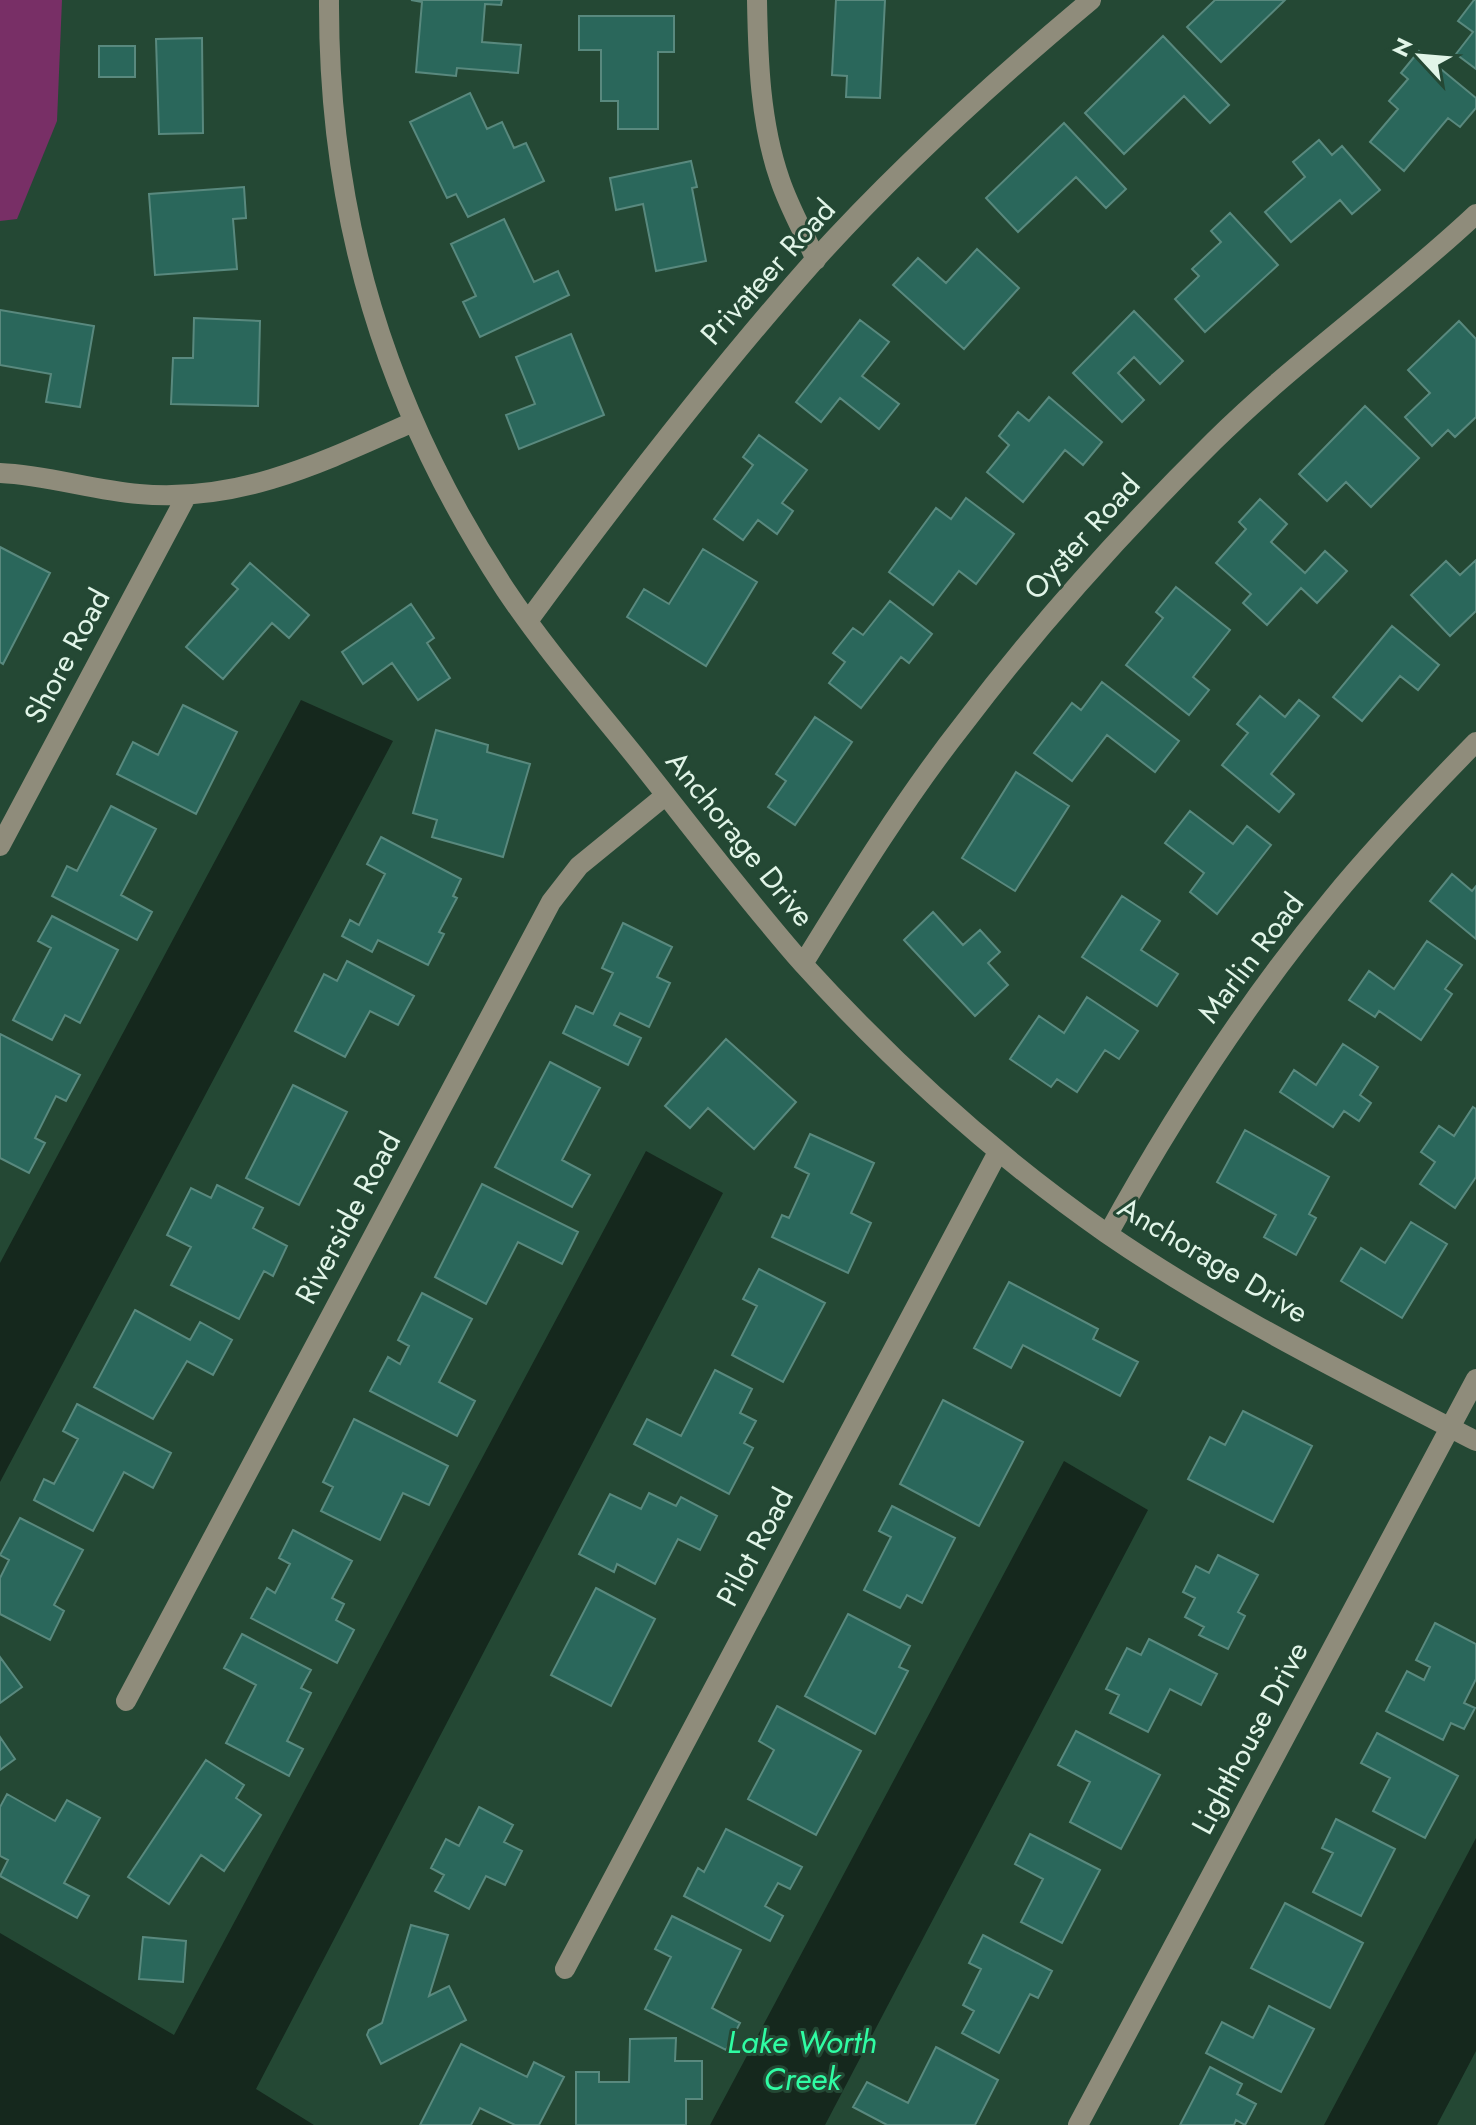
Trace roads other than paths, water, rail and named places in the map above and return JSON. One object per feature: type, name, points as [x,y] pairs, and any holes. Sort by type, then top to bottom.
[{"type":"street","name":"Anchorage Drive","points":[[329,0],[328,55],[336,147],[346,208],[383,346],[413,422],[463,522],[528,621],[666,795],[844,1010],[918,1082],[998,1152],[1108,1234],[1221,1305],[1476,1441]]},
{"type":"street","points":[[757,0],[758,65],[768,134],[780,179],[816,260]]},
{"type":"street","name":"Privateer Road","points":[[528,621],[702,392],[816,260],[947,128],[1091,0]]},
{"type":"street","name":"Oyster Road","points":[[803,964],[871,853],[963,723],[1043,624],[1127,529],[1216,439],[1298,364],[1476,214]]},
{"type":"street","points":[[0,473],[138,494],[223,492],[271,481],[413,422]]},
{"type":"street","name":"Shore Road","points":[[0,846],[187,495]]},
{"type":"street","name":"Marlin Road","points":[[1108,1234],[1194,1088],[1260,992],[1331,900],[1408,812],[1476,742]]},
{"type":"street","name":"Riverside Road","points":[[126,1701],[551,902],[579,866],[666,795]]},
{"type":"street","name":"Pilot Road","points":[[565,1969],[998,1152]]},
{"type":"street","name":"Lighthouse Drive","points":[[1078,2125],[1476,1379]]},
{"type":"water","points":[[301,700],[393,741],[0,1482],[0,1263]]},
{"type":"water","points":[[646,1151],[723,1193],[256,2089],[314,2125],[0,2125],[0,1933],[174,2035]]},
{"type":"water","name":"Lake Worth Creek","points":[[1064,1461],[1148,1510],[825,2125],[710,2125]]},
{"type":"water","points":[[1476,1838],[1476,2051],[1437,2125],[1324,2125]]}]
